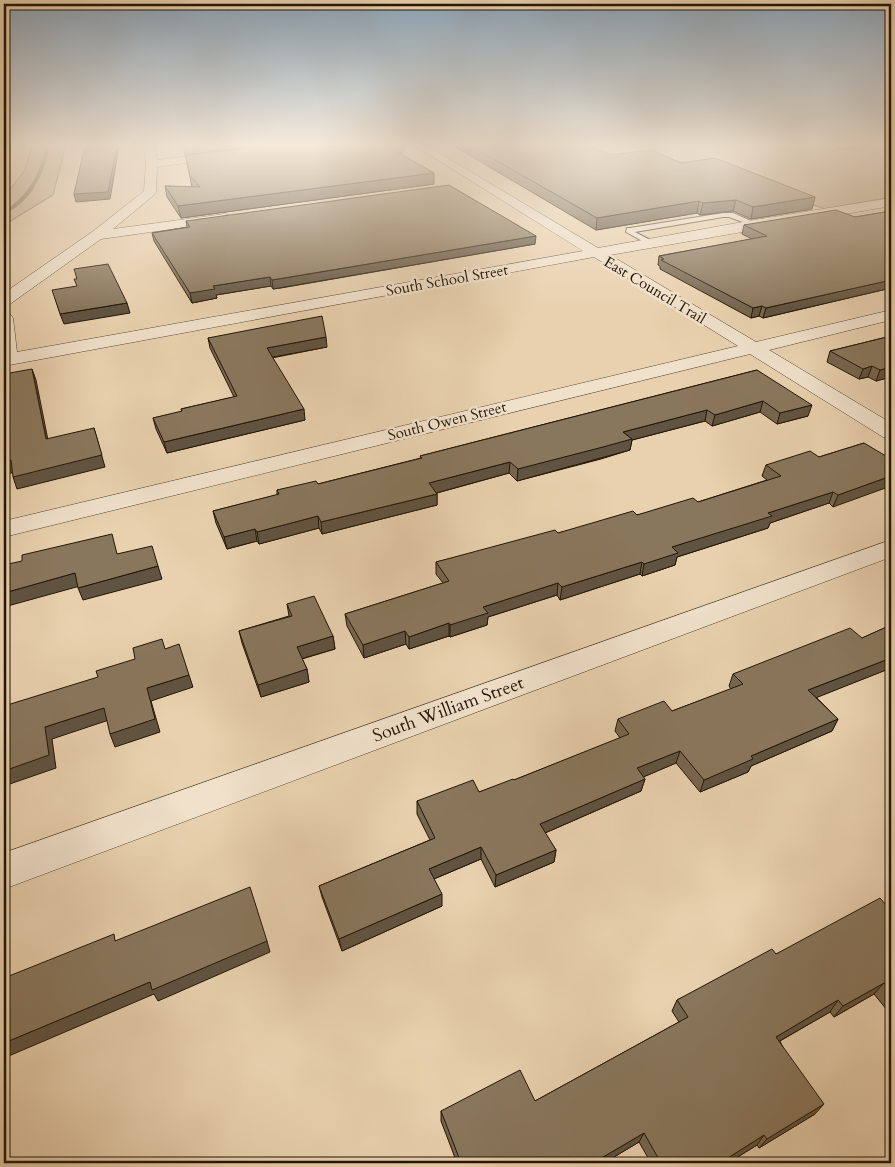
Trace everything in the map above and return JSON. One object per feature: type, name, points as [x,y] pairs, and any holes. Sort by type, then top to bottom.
[{"type":"street","points":[[4,300],[97,235],[141,199]]},
{"type":"street","name":"East Council Trail","points":[[508,199],[891,432]]},
{"type":"street","name":"South School Street","points":[[6,360],[754,224],[891,202]]},
{"type":"street","points":[[97,235],[234,216]]},
{"type":"street","name":"South Owen Street","points":[[4,529],[891,315]]},
{"type":"street","points":[[4,318],[6,360]]},
{"type":"street","name":"South William Street","points":[[4,871],[891,548]]},
{"type":"lane","points":[[651,244],[630,232],[630,230],[723,215],[730,215],[754,224]]},
{"type":"shaded area","points":[[4,199],[46,199],[4,225]]},
{"type":"shaded area","points":[[799,199],[877,199],[825,209]]},
{"type":"building","points":[[174,199],[229,199],[178,206]]},
{"type":"building","points":[[343,199],[474,199],[536,236],[272,280],[270,277],[213,286],[215,289],[190,293],[152,233],[190,227],[186,221]]},
{"type":"building","points":[[564,199],[800,199],[753,207],[736,200],[703,203],[699,201],[597,218]]},
{"type":"building","points":[[836,210],[855,217],[891,211],[891,280],[766,308],[762,306],[753,308],[661,260],[664,259],[659,256],[767,236],[744,225]]},
{"type":"building","points":[[108,264],[127,303],[60,314],[52,290],[77,286],[74,279],[77,279],[74,269]]},
{"type":"building","points":[[322,316],[326,337],[267,348],[304,409],[164,442],[153,418],[182,411],[181,409],[237,396],[208,338]]},
{"type":"building","points":[[891,336],[891,367],[880,370],[872,366],[863,369],[830,351]]},
{"type":"building","points":[[32,369],[46,439],[94,428],[102,455],[13,477],[11,460],[4,462],[4,374]]},
{"type":"building","points":[[757,370],[812,405],[780,413],[763,401],[715,415],[707,410],[623,432],[632,439],[603,447],[518,469],[510,462],[429,483],[437,494],[321,522],[318,516],[257,532],[255,529],[224,537],[213,511],[279,494],[277,490],[316,481],[318,484],[422,458],[420,456]]},
{"type":"building","points":[[864,443],[891,459],[891,476],[838,495],[833,492],[768,513],[772,516],[672,547],[678,553],[562,587],[558,583],[483,607],[488,613],[450,625],[449,623],[409,637],[405,631],[363,645],[345,614],[449,581],[436,562],[555,530],[558,533],[633,511],[637,515],[693,498],[698,502],[781,476],[766,465],[810,451],[819,457]]},
{"type":"building","points":[[112,534],[117,554],[152,546],[158,566],[78,588],[75,573],[4,593],[4,565],[22,561],[22,555]]},
{"type":"building","points":[[314,596],[333,636],[297,647],[307,669],[258,685],[239,631],[292,616],[287,604]]},
{"type":"building","points":[[891,625],[891,658],[808,690],[838,719],[751,756],[753,759],[704,780],[680,751],[637,768],[645,779],[540,824],[556,850],[496,875],[481,847],[429,869],[442,894],[339,939],[319,886],[435,838],[417,801],[473,780],[479,792],[514,780],[629,734],[618,719],[664,701],[672,711],[743,684],[733,674],[850,628],[862,638]]},
{"type":"building","points":[[162,639],[165,649],[179,644],[189,675],[147,688],[155,719],[110,734],[104,708],[45,727],[49,755],[4,771],[4,706],[98,677],[96,671],[135,659],[133,648]]},
{"type":"building","points":[[250,887],[267,941],[152,990],[150,982],[4,1043],[4,978],[114,934],[115,941]]},
{"type":"building","points":[[880,898],[891,911],[891,992],[884,983],[843,1006],[838,1000],[776,1037],[824,1104],[767,1139],[764,1135],[720,1163],[661,1163],[644,1133],[593,1163],[461,1163],[441,1111],[520,1070],[535,1101],[688,1017],[677,1000],[772,949],[776,954]]},
{"type":"waterway","points":[[4,213],[22,199]]}]
